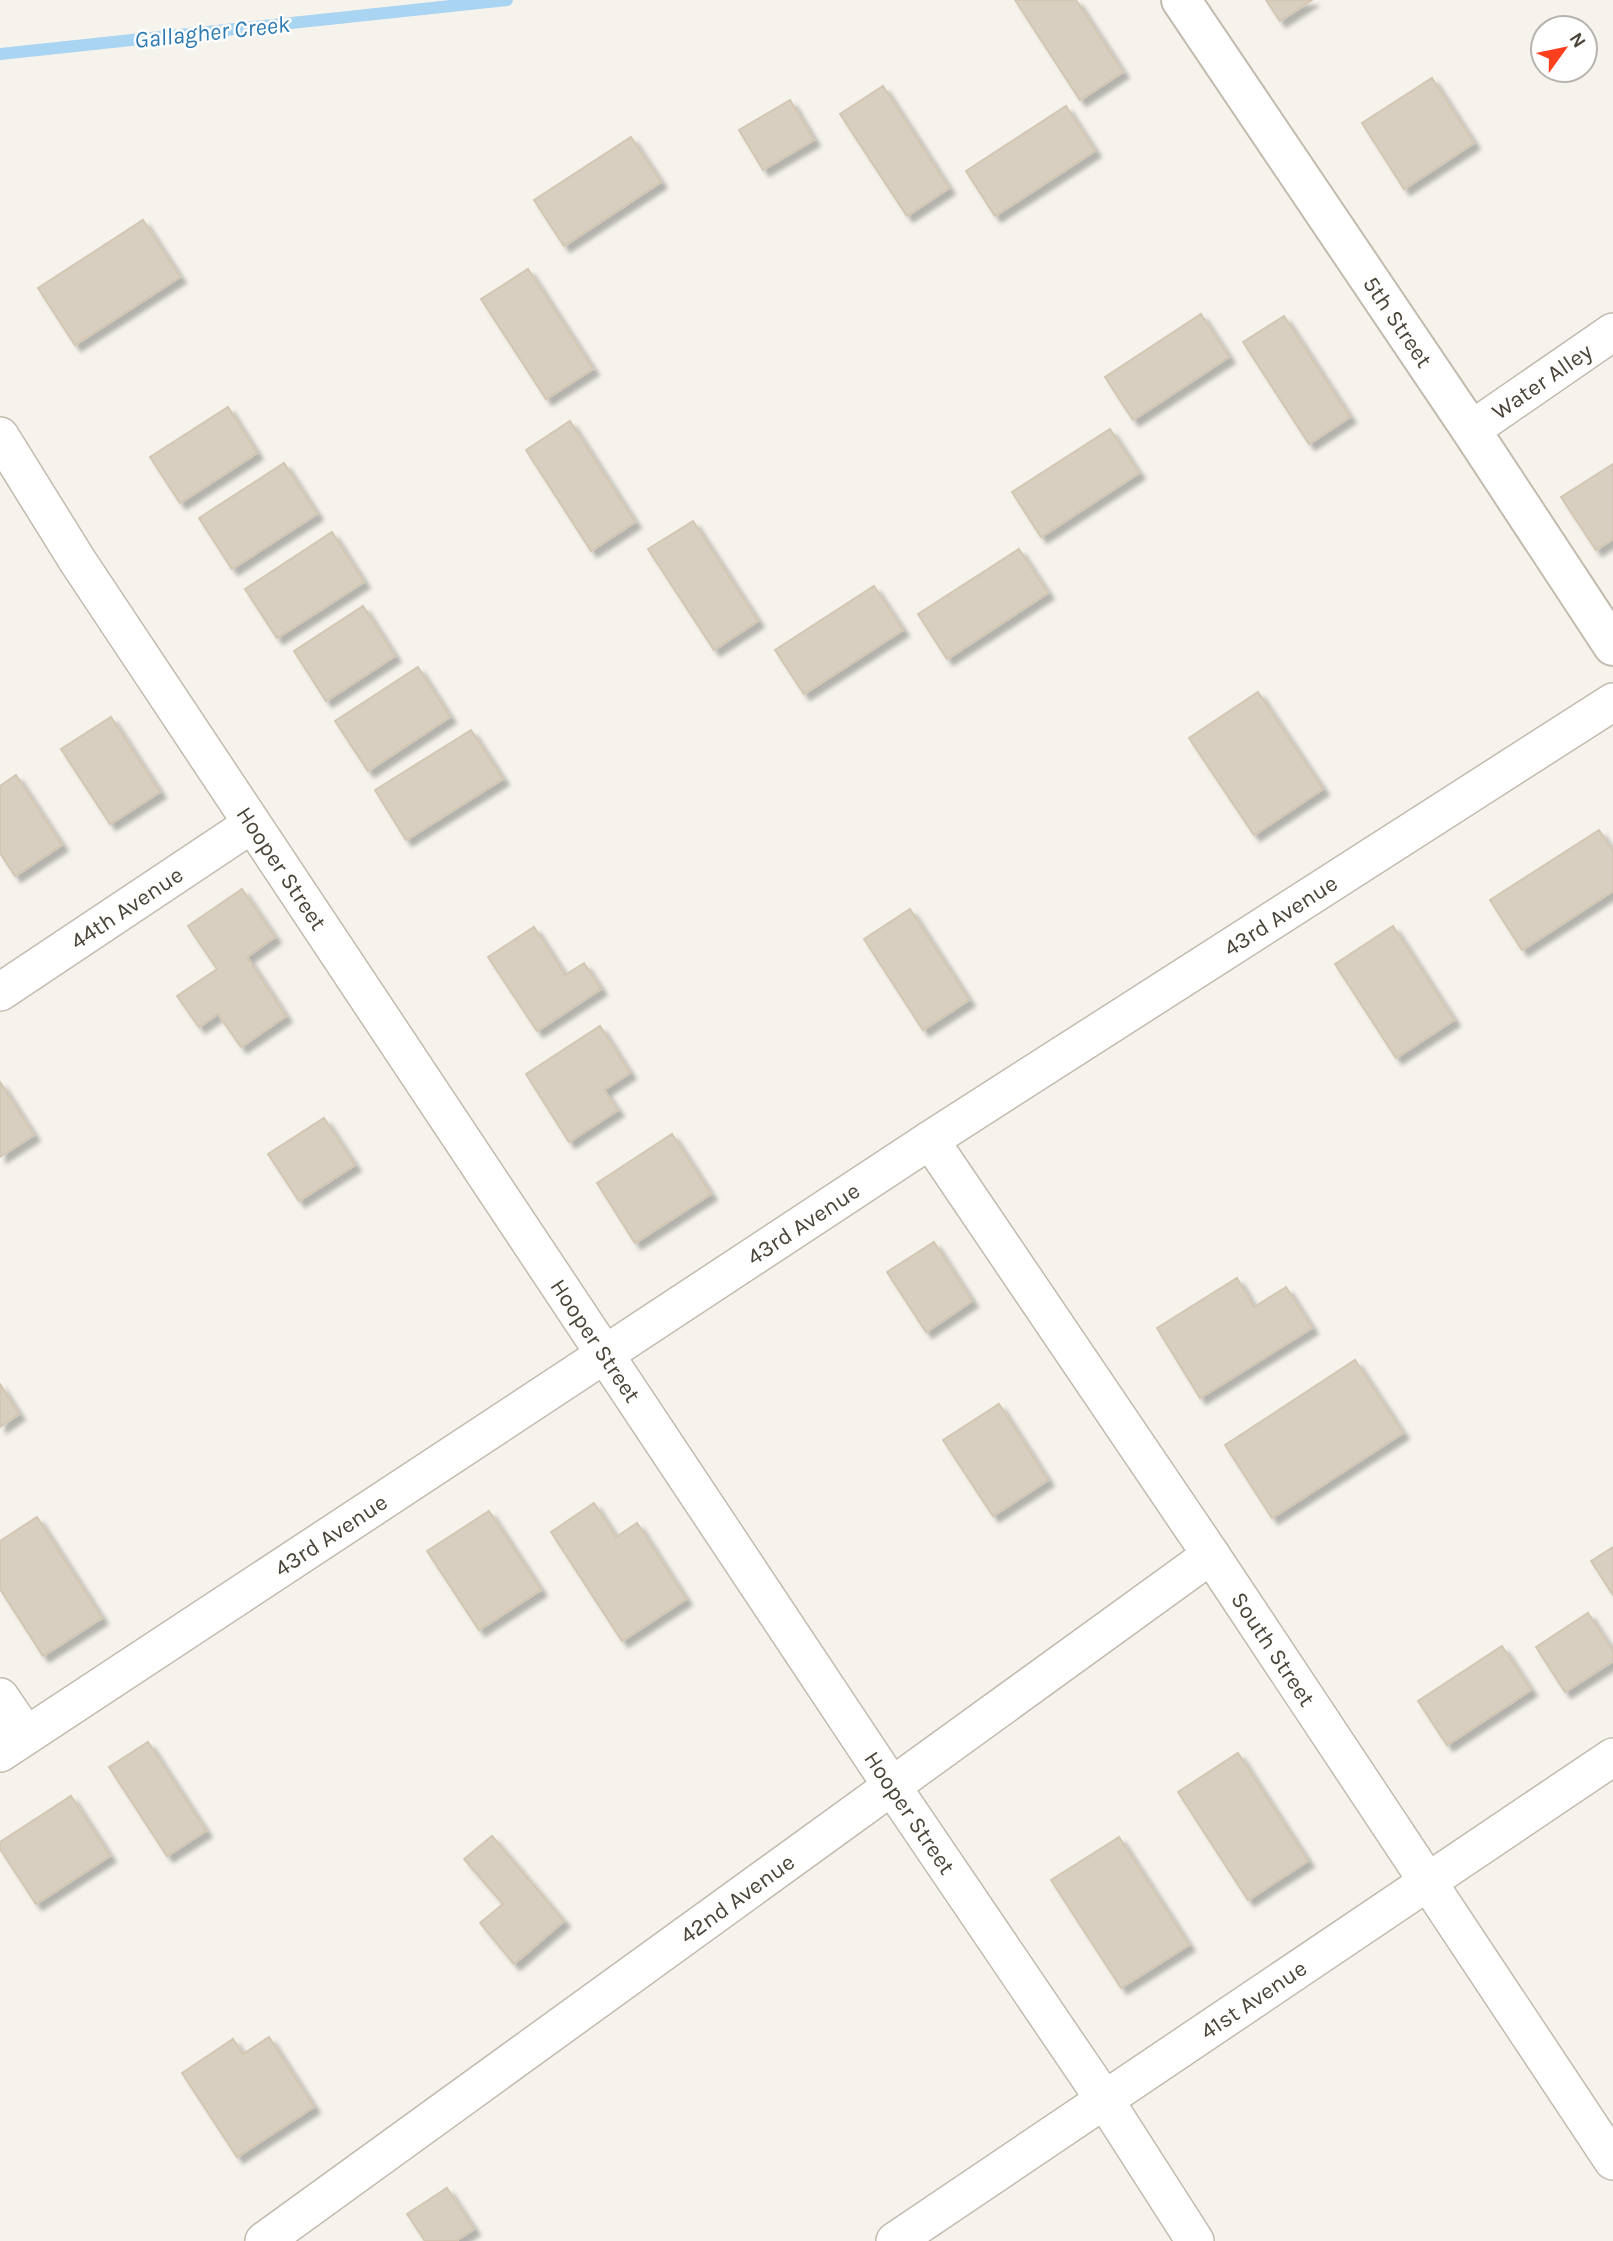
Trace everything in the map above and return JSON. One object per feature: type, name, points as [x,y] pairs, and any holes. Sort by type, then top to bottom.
[{"type":"street","name":"5th Street","points":[[1181,0],[1613,646]]},
{"type":"street","name":"Water Alley","points":[[1471,430],[1613,332]]},
{"type":"street","name":"Hooper Street","points":[[0,436],[77,560],[891,1785],[1104,2099],[1195,2241]]},
{"type":"street","name":"43rd Avenue","points":[[13,1744],[930,1140],[1613,702]]},
{"type":"street","name":"44th Avenue","points":[[0,992],[252,824]]},
{"type":"street","name":"South Street","points":[[930,1140],[1211,1555],[1613,2161]]},
{"type":"street","name":"42nd Avenue","points":[[264,2241],[1211,1555]]},
{"type":"street","points":[[0,1697],[13,1744]]},
{"type":"street","name":"41st Avenue","points":[[895,2241],[1613,1757]]},
{"type":"building","points":[[1015,0],[1076,0],[1123,72],[1080,100]]},
{"type":"building","points":[[1266,0],[1312,0],[1280,21]]},
{"type":"building","points":[[1432,78],[1474,143],[1404,189],[1362,123]]},
{"type":"building","points":[[883,86],[949,188],[907,216],[840,114]]},
{"type":"building","points":[[790,100],[814,140],[763,170],[739,130]]},
{"type":"building","points":[[1066,106],[1095,151],[995,216],[966,171]]},
{"type":"building","points":[[631,137],[661,182],[564,246],[534,200]]},
{"type":"building","points":[[143,220],[180,277],[75,345],[38,288]]},
{"type":"building","points":[[528,269],[593,369],[546,399],[481,299]]},
{"type":"building","points":[[1201,314],[1229,357],[1133,420],[1105,377]]},
{"type":"building","points":[[1284,316],[1350,417],[1309,444],[1243,342]]},
{"type":"building","points":[[228,407],[257,453],[180,503],[150,457]]},
{"type":"building","points":[[570,421],[635,522],[591,551],[526,450]]},
{"type":"building","points":[[1110,429],[1139,473],[1041,537],[1012,492]]},
{"type":"building","points":[[284,463],[317,514],[232,569],[199,518]]},
{"type":"building","points":[[1613,464],[1613,539],[1596,550],[1561,497]]},
{"type":"building","points":[[693,521],[758,621],[714,650],[648,549]]},
{"type":"building","points":[[332,532],[364,582],[277,638],[245,589]]},
{"type":"building","points":[[1019,549],[1048,593],[947,659],[918,614]]},
{"type":"building","points":[[874,586],[903,630],[804,694],[775,650]]},
{"type":"building","points":[[363,606],[395,656],[326,701],[294,651]]},
{"type":"building","points":[[418,667],[450,717],[368,771],[335,721]]},
{"type":"building","points":[[1258,692],[1323,789],[1254,835],[1189,738]]},
{"type":"building","points":[[111,717],[160,792],[110,824],[61,749]]},
{"type":"building","points":[[471,730],[503,779],[406,840],[375,790]]},
{"type":"building","points":[[16,775],[62,845],[15,876],[0,853],[0,786]]},
{"type":"building","points":[[1599,830],[1613,851],[1613,891],[1522,950],[1490,900]]},
{"type":"building","points":[[242,889],[275,937],[247,957],[286,1016],[241,1047],[218,1014],[199,1027],[177,996],[217,969],[188,926]]},
{"type":"building","points":[[910,909],[969,1000],[923,1030],[864,939]]},
{"type":"building","points":[[1393,926],[1454,1020],[1396,1058],[1335,964]]},
{"type":"building","points":[[534,927],[565,975],[584,963],[601,989],[537,1031],[488,957]]},
{"type":"building","points":[[600,1026],[630,1073],[604,1090],[618,1110],[569,1142],[526,1074]]},
{"type":"building","points":[[0,1082],[34,1135],[0,1157]]},
{"type":"building","points":[[324,1118],[355,1165],[299,1201],[268,1154]]},
{"type":"building","points":[[672,1134],[711,1194],[635,1243],[597,1183]]},
{"type":"building","points":[[934,1242],[972,1301],[926,1332],[887,1272]]},
{"type":"building","points":[[1237,1278],[1254,1307],[1286,1287],[1312,1328],[1200,1398],[1157,1328]]},
{"type":"building","points":[[1355,1360],[1403,1433],[1272,1518],[1225,1445]]},
{"type":"building","points":[[0,1384],[19,1414],[0,1427]]},
{"type":"building","points":[[999,1404],[1048,1480],[993,1516],[943,1440]]},
{"type":"building","points":[[594,1503],[616,1537],[637,1523],[686,1599],[622,1641],[551,1532]]},
{"type":"building","points":[[489,1511],[541,1590],[479,1630],[427,1551]]},
{"type":"building","points":[[37,1517],[102,1618],[43,1656],[0,1589],[0,1541]]},
{"type":"building","points":[[1613,1547],[1613,1595],[1591,1561]]},
{"type":"building","points":[[1588,1613],[1613,1651],[1613,1661],[1565,1692],[1536,1647]]},
{"type":"building","points":[[1502,1646],[1531,1690],[1447,1745],[1418,1701]]},
{"type":"building","points":[[148,1742],[206,1831],[167,1856],[109,1767]]},
{"type":"building","points":[[1238,1753],[1308,1861],[1248,1900],[1178,1792]]},
{"type":"building","points":[[71,1796],[110,1856],[36,1904],[0,1849],[0,1842]]},
{"type":"building","points":[[492,1836],[564,1921],[514,1964],[480,1923],[503,1904],[464,1859]]},
{"type":"building","points":[[1119,1837],[1189,1945],[1121,1988],[1051,1880]]},
{"type":"building","points":[[269,2037],[314,2107],[237,2157],[182,2073],[233,2039],[243,2054]]},
{"type":"building","points":[[447,2188],[474,2229],[456,2241],[425,2241],[407,2214]]},
{"type":"waterway","name":"Gallagher Creek","points":[[0,54],[507,0]]}]
